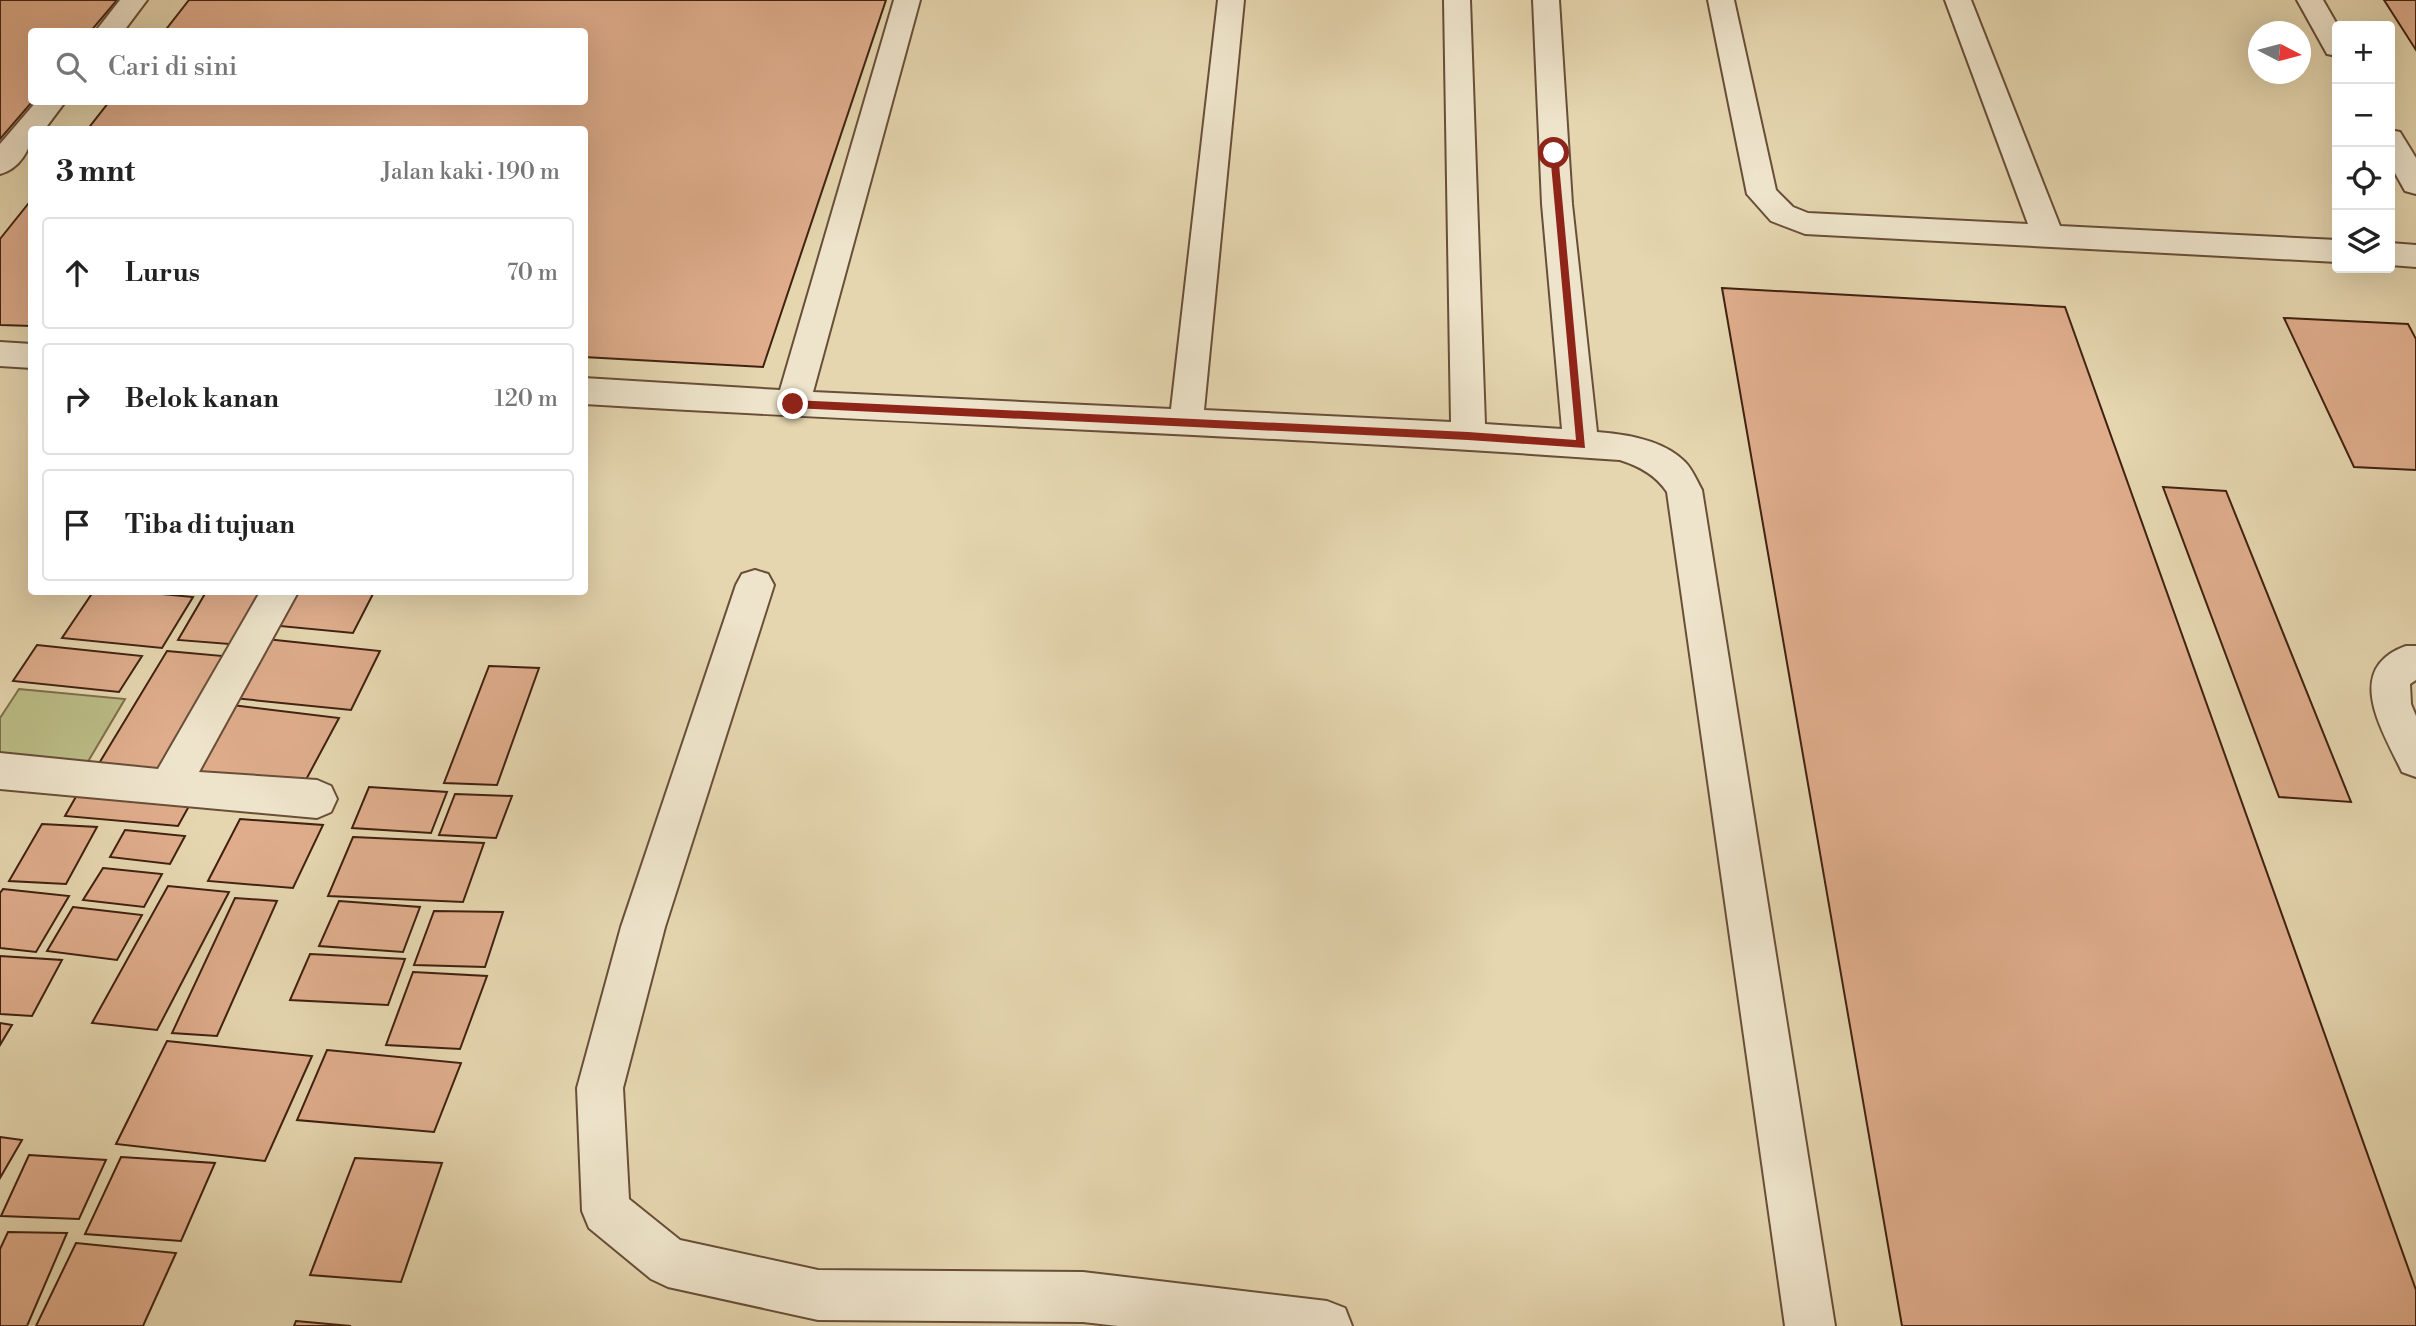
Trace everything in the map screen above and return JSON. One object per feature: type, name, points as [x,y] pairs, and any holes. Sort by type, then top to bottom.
[{"type":"street","points":[[111,28],[134,0]]},
{"type":"street","points":[[793,404],[907,0]]},
{"type":"street","points":[[1186,424],[1231,0]]},
{"type":"street","points":[[1457,0],[1468,436]]},
{"type":"street","points":[[1546,0],[1557,204],[1581,445]]},
{"type":"street","points":[[1721,0],[1762,194],[1782,214],[1805,223],[2332,251]]},
{"type":"street","points":[[1958,0],[2048,235]]},
{"type":"street","points":[[2310,0],[2332,39]]},
{"type":"street","points":[[31,126],[49,105]]},
{"type":"street","points":[[0,164],[28,130]]},
{"type":"street","points":[[2395,147],[2416,184]]},
{"type":"street","points":[[2395,254],[2416,256]]},
{"type":"street","points":[[0,354],[28,356]]},
{"type":"street","points":[[588,391],[1186,424],[1468,436],[1620,447],[1646,455],[1672,471],[1684,490],[1810,1326]]},
{"type":"street","points":[[755,584],[643,927],[600,1088],[606,1211],[668,1262],[818,1295],[1083,1297],[1326,1326]]},
{"type":"street","points":[[169,788],[277,595]]},
{"type":"street","points":[[2416,663],[2406,663],[2390,678],[2391,704],[2416,759]]},
{"type":"street","points":[[0,771],[317,799]]},
{"type":"green space","points":[[19,689],[125,699],[86,765],[0,756],[0,718]]},
{"type":"building","points":[[0,0],[117,0],[93,28],[28,28],[29,105],[0,139]]},
{"type":"building","points":[[189,0],[886,0],[763,367],[588,357],[588,126],[90,126],[107,105],[588,105],[588,28],[167,28]]},
{"type":"building","points":[[2384,0],[2416,0],[2416,50]]},
{"type":"building","points":[[28,204],[28,326],[0,325],[0,239]]},
{"type":"building","points":[[1722,288],[2065,307],[2416,1290],[2416,1326],[1902,1326]]},
{"type":"building","points":[[2284,318],[2408,324],[2416,339],[2416,470],[2354,467]]},
{"type":"building","points":[[2163,487],[2226,491],[2351,802],[2279,797]]},
{"type":"building","points":[[91,595],[193,597],[162,648],[62,638]]},
{"type":"building","points":[[204,595],[270,595],[242,645],[178,640]]},
{"type":"building","points":[[286,595],[372,595],[353,633],[269,625]]},
{"type":"building","points":[[266,639],[380,651],[351,710],[233,698]]},
{"type":"building","points":[[37,645],[142,656],[119,692],[13,681]]},
{"type":"building","points":[[167,651],[234,657],[166,778],[95,770]]},
{"type":"building","points":[[489,666],[539,668],[497,785],[444,783]]},
{"type":"building","points":[[224,704],[339,718],[301,789],[183,775]]},
{"type":"building","points":[[82,786],[194,797],[178,826],[65,816]]},
{"type":"building","points":[[369,787],[447,792],[431,833],[352,828]]},
{"type":"building","points":[[455,794],[512,796],[496,838],[439,835]]},
{"type":"building","points":[[240,819],[323,825],[293,888],[208,881]]},
{"type":"building","points":[[42,824],[97,827],[66,884],[9,881]]},
{"type":"building","points":[[125,830],[185,836],[170,864],[110,857]]},
{"type":"building","points":[[353,837],[484,843],[463,902],[328,896]]},
{"type":"building","points":[[103,868],[162,874],[144,907],[83,900]]},
{"type":"building","points":[[168,886],[229,892],[157,1030],[92,1023]]},
{"type":"building","points":[[3,889],[69,896],[36,952],[0,948],[0,893]]},
{"type":"building","points":[[235,898],[277,901],[217,1036],[172,1033]]},
{"type":"building","points":[[339,901],[420,907],[403,952],[319,946]]},
{"type":"building","points":[[73,907],[142,915],[117,960],[47,951]]},
{"type":"building","points":[[434,911],[503,912],[485,967],[414,965]]},
{"type":"building","points":[[310,954],[405,959],[388,1005],[290,1000]]},
{"type":"building","points":[[0,956],[62,960],[32,1016],[0,1014]]},
{"type":"building","points":[[413,972],[487,976],[460,1049],[386,1045]]},
{"type":"building","points":[[0,1023],[12,1025],[0,1045]]},
{"type":"building","points":[[167,1041],[312,1056],[265,1161],[116,1144]]},
{"type":"building","points":[[327,1050],[461,1063],[434,1132],[297,1120]]},
{"type":"building","points":[[0,1137],[22,1140],[0,1178]]},
{"type":"building","points":[[29,1155],[106,1160],[79,1219],[1,1216]]},
{"type":"building","points":[[121,1157],[215,1163],[181,1241],[85,1234]]},
{"type":"building","points":[[355,1158],[442,1163],[401,1282],[310,1275]]},
{"type":"building","points":[[8,1232],[67,1233],[27,1326],[0,1326],[0,1249]]},
{"type":"building","points":[[76,1243],[176,1253],[143,1326],[36,1326]]},
{"type":"building","points":[[296,1321],[351,1326],[294,1326]]},
{"type":"route","points":[[793,404],[1468,436],[1581,445],[1554,153]]}]
